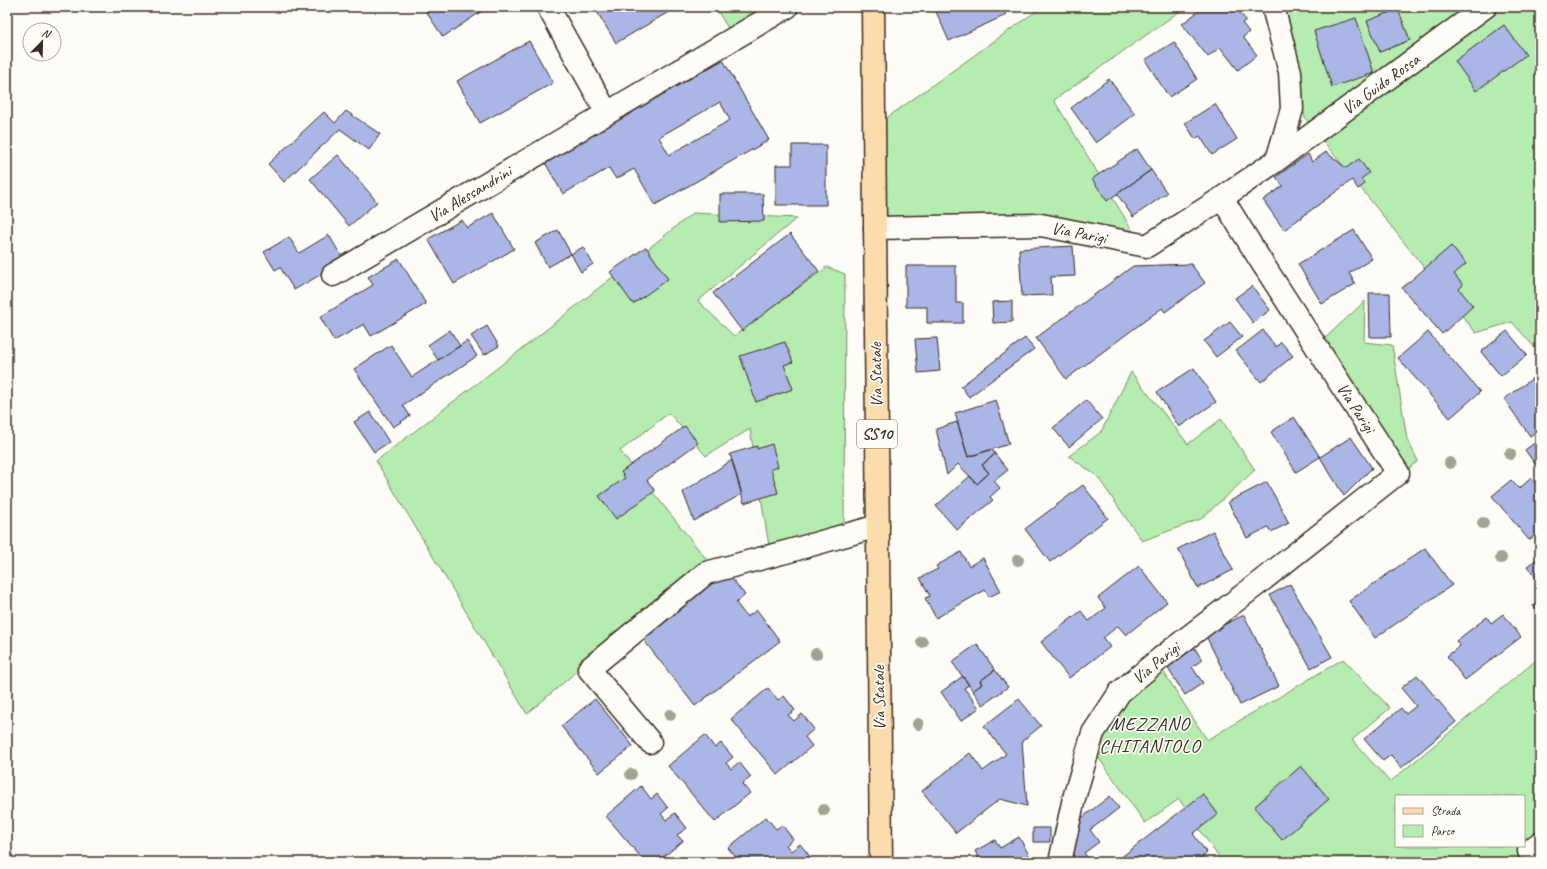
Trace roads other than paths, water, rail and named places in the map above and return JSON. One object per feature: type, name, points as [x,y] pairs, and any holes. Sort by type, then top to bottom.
[{"type":"main road","name":"Via Statale","points":[[873,7],[881,862]]},
{"type":"street","points":[[548,7],[607,113]]},
{"type":"street","name":"Via Alessandrini","points":[[333,275],[787,7]]},
{"type":"street","points":[[1273,7],[1290,72],[1292,109],[1277,160]]},
{"type":"street","name":"Via Guido Rossa","points":[[1222,198],[1277,160],[1485,7]]},
{"type":"street","name":"Via Parigi","points":[[875,228],[1041,225],[1147,246],[1222,198],[1259,258],[1398,472],[1120,692],[1093,733],[1074,798],[1060,862]]},
{"type":"street","points":[[650,742],[589,669],[706,573],[878,526]]},
{"type":"district","name":"MEZZANO CHITANTOLO","points":[[1150,735]]}]
